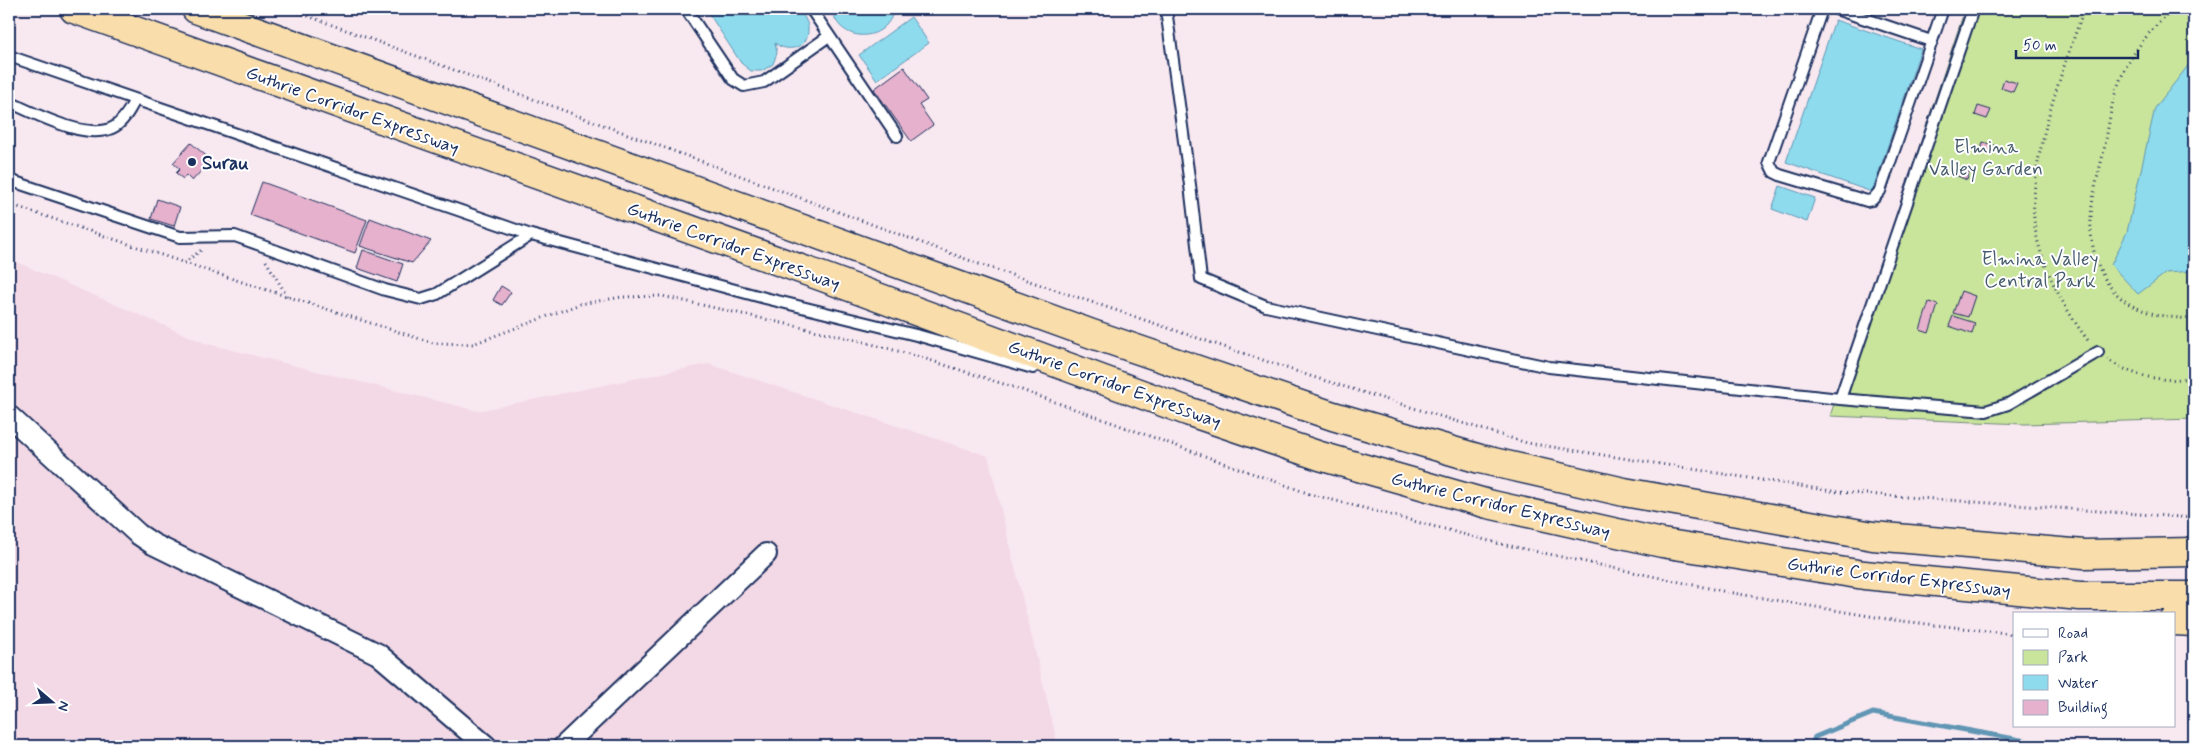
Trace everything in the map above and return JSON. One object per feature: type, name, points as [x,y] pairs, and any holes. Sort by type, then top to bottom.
[{"type":"highway","name":"Guthrie Corridor Expressway","points":[[74,9],[814,274],[1190,412],[1320,456],[1488,504],[1662,543],[1864,575],[2080,596],[2194,596]]},
{"type":"highway","name":"Guthrie Corridor Expressway","points":[[196,9],[1092,334],[1333,416],[1480,459],[1624,492],[1873,536],[2084,554],[2194,552]]},
{"type":"highway","points":[[2001,588],[2063,612]]},
{"type":"highway","points":[[2176,621],[2194,622]]},
{"type":"street","points":[[9,416],[138,534],[153,544],[378,654],[486,746]]},
{"type":"street","points":[[564,746],[766,554]]},
{"type":"lane","points":[[686,9],[734,79],[744,86],[764,82],[830,36]]},
{"type":"lane","points":[[811,9],[897,136]]},
{"type":"lane","points":[[1166,9],[1201,279],[1266,306],[1549,367],[1840,399],[1986,411],[2008,404],[2098,352]]},
{"type":"lane","points":[[1822,9],[1769,162],[1774,172],[1780,175],[1862,201],[1872,200],[1880,191],[1943,9]]},
{"type":"lane","points":[[1836,9],[1931,41]]},
{"type":"lane","points":[[1840,399],[1973,9]]},
{"type":"lane","points":[[9,56],[531,235],[765,298],[920,336],[1041,370]]},
{"type":"lane","points":[[9,102],[63,125],[94,132],[113,128],[127,115],[135,100]]},
{"type":"lane","points":[[9,180],[180,237],[235,236],[386,290],[421,299],[437,294],[531,235]]},
{"type":"lane","points":[[1060,375],[1190,412]]},
{"type":"path","points":[[289,9],[982,265],[1310,376],[1527,443],[1838,492],[2194,518]]},
{"type":"path","points":[[2084,9],[2056,92],[2041,148],[2037,177],[2034,220],[2051,279],[2080,328],[2098,352],[2118,367],[2152,378],[2187,379],[2194,377]]},
{"type":"path","points":[[2164,9],[2164,16]]},
{"type":"path","points":[[2175,9],[2164,16],[2130,61],[2116,91],[2092,208],[2091,242],[2098,266],[2106,282],[2135,307],[2168,317],[2194,319]]},
{"type":"path","points":[[9,204],[433,343],[473,344],[580,304],[622,297],[662,296],[850,338],[920,357],[1019,389],[1310,494],[1501,544],[1727,592],[1893,620],[2013,634]]},
{"type":"path","points":[[257,244],[288,297]]},
{"type":"shaded area","points":[[9,259],[207,344],[478,411],[708,364],[988,456],[1058,746],[9,746]]},
{"type":"green space","name":"Elmina Valley Central Park","points":[[1965,9],[2194,9],[2194,419],[2024,424],[1830,416]]},
{"type":"water","points":[[706,9],[798,9],[808,25],[807,37],[796,48],[785,48],[775,43],[777,53],[773,64],[762,71],[751,71],[741,63]]},
{"type":"water","points":[[832,9],[894,9],[890,20],[882,29],[873,34],[863,35],[852,34],[843,29],[836,20]]},
{"type":"water","points":[[911,17],[929,43],[877,80],[859,55]]},
{"type":"water","points":[[1835,20],[1921,49],[1872,192],[1786,162]]},
{"type":"water","points":[[2194,58],[2194,271],[2166,273],[2138,294],[2111,265],[2127,232],[2155,108]]},
{"type":"water","points":[[1780,186],[1815,198],[1807,222],[1772,209]]},
{"type":"building","points":[[904,67],[927,100],[919,105],[933,125],[911,141],[874,89]]},
{"type":"building","points":[[2004,79],[2017,83],[2013,92],[2001,88]]},
{"type":"building","points":[[1978,106],[1991,110],[1987,119],[1975,115]]},
{"type":"building","points":[[1983,142],[1996,146],[1993,155],[1981,151]]},
{"type":"building","name":"Surau","points":[[191,143],[211,160],[192,181],[186,175],[183,179],[176,173],[180,169],[173,163]]},
{"type":"building","points":[[1958,167],[1970,171],[1967,180],[1955,175]]},
{"type":"building","points":[[262,182],[367,220],[355,253],[250,215]]},
{"type":"building","points":[[157,199],[180,207],[174,226],[151,219]]},
{"type":"building","points":[[370,218],[431,241],[412,263],[360,246]]},
{"type":"building","points":[[363,250],[403,264],[397,282],[357,268]]},
{"type":"building","points":[[501,286],[511,292],[502,305],[493,300]]},
{"type":"building","points":[[1961,291],[1975,296],[1968,317],[1953,313]]},
{"type":"building","points":[[1929,302],[1938,305],[1929,333],[1920,330]]},
{"type":"building","points":[[1953,316],[1975,323],[1972,334],[1949,326]]},
{"type":"waterway","points":[[1811,746],[1815,737],[1873,713],[2053,746]]},
{"type":"place","name":"Surau","points":[[192,162]]},
{"type":"park label","name":"Elmina Valley Garden","points":[[1986,157]]}]
